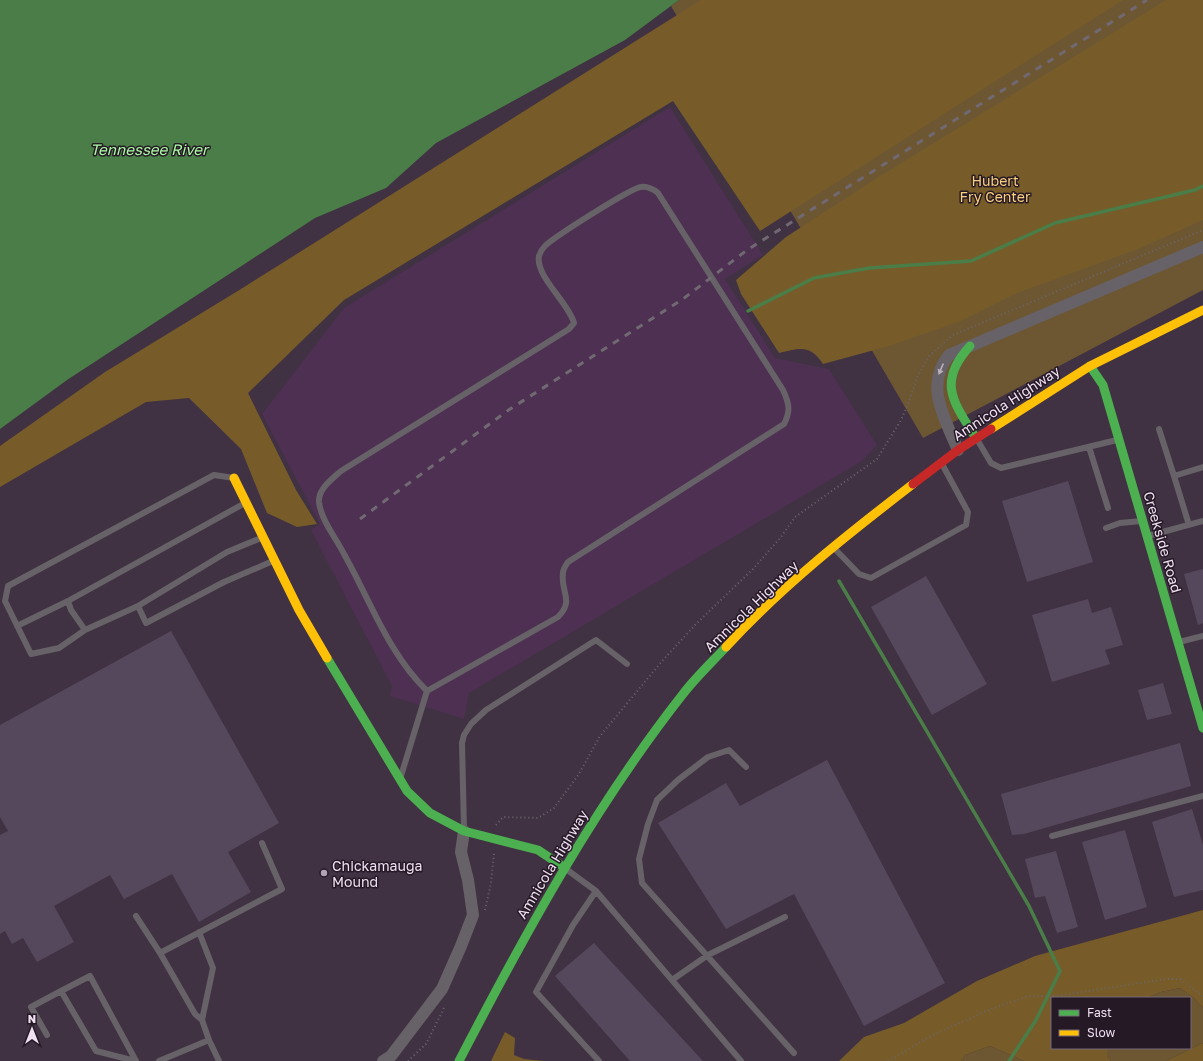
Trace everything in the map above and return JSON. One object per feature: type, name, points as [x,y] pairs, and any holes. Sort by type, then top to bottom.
[{"type":"main road","name":"Amnicola Highway","points":[[459,1061],[513,956],[565,868],[618,783],[684,693],[767,606],[832,547],[958,450],[1090,366],[1203,310]]},
{"type":"main road","points":[[970,346],[960,355],[953,368],[951,378],[951,395],[976,438]]},
{"type":"main road","name":"Creekside Road","points":[[1090,366],[1103,385],[1146,536],[1178,642],[1201,711],[1203,728]]},
{"type":"main road","points":[[234,478],[299,610],[407,791],[430,813],[464,831],[538,850],[565,868]]},
{"type":"street","points":[[958,450],[939,402],[937,382],[942,365],[949,355],[1203,247]]},
{"type":"street","points":[[383,1061],[391,1056],[442,989],[473,915],[468,880],[461,852],[464,831]]},
{"type":"lane","points":[[400,779],[427,691],[558,617],[566,610],[567,598],[563,573],[568,562],[784,424],[789,415],[789,404],[783,390],[658,193],[651,188],[642,187],[628,192],[552,240],[541,251],[539,258],[543,272],[572,315],[574,323],[569,329],[341,471],[320,493],[319,501],[326,521],[379,622],[400,660],[414,678],[427,691]]},
{"type":"lane","points":[[1159,429],[1189,525]]},
{"type":"lane","points":[[976,438],[991,463],[1001,468],[1119,440]]},
{"type":"lane","points":[[1089,447],[1108,508]]},
{"type":"lane","points":[[832,547],[859,574],[871,578],[966,525],[968,512],[942,462]]},
{"type":"lane","points":[[1174,476],[1203,468]]},
{"type":"lane","points":[[234,478],[214,476],[8,586],[5,601],[17,626],[31,654],[59,648],[85,630],[138,606],[227,552],[263,537]]},
{"type":"lane","points":[[17,626],[68,601],[246,503]]},
{"type":"lane","points":[[1106,528],[1120,523],[1142,521]]},
{"type":"lane","points":[[1146,536],[1203,521]]},
{"type":"lane","points":[[138,606],[146,623],[224,582],[275,561]]},
{"type":"lane","points":[[68,601],[71,610],[85,630]]},
{"type":"lane","points":[[1178,642],[1203,636]]},
{"type":"lane","points":[[464,831],[462,743],[464,735],[478,716],[596,640],[627,664]]},
{"type":"lane","points":[[746,767],[729,750],[708,757],[678,780],[657,800],[648,824],[639,860],[642,883],[708,955],[794,1053]]},
{"type":"lane","points":[[1052,836],[1203,796]]},
{"type":"lane","points":[[160,953],[282,889],[262,843]]},
{"type":"lane","points":[[565,868],[596,892],[741,1061]]},
{"type":"lane","points":[[596,892],[573,925],[536,992],[599,1061]]},
{"type":"lane","points":[[136,916],[160,953],[195,1014],[202,1020],[219,1061]]},
{"type":"lane","points":[[672,980],[708,955],[785,917]]},
{"type":"lane","points":[[199,932],[213,968],[202,1020]]},
{"type":"lane","points":[[47,1035],[31,1007],[90,976],[136,1061]]},
{"type":"lane","points":[[60,991],[96,1052],[136,1061]]},
{"type":"lane","points":[[159,1061],[209,1040]]},
{"type":"path","points":[[888,1061],[927,1038],[986,1011],[1029,996],[1056,996],[1166,979],[1180,980],[1203,996]]},
{"type":"shaded area","points":[[670,107],[763,255],[725,279],[775,358],[829,369],[877,445],[862,461],[469,693],[464,719],[390,696],[392,686],[311,530],[320,524],[262,414],[344,308]]},
{"type":"green space","name":"Hubert Fry Center","points":[[679,0],[1203,0],[1203,290],[923,438],[671,6]]},
{"type":"green space","points":[[701,0],[1123,0],[760,231],[673,101],[344,300],[248,393],[296,490],[317,524],[297,527],[267,513],[241,449],[189,398],[146,402],[0,487],[0,446],[105,372],[241,289]]},
{"type":"green space","points":[[1166,0],[1203,0],[1203,220],[1138,249],[1017,293],[961,321],[889,346],[823,364],[814,353],[809,350],[799,349],[779,353],[741,294],[736,280],[786,237],[877,178]]},
{"type":"green space","points":[[1203,910],[1203,1008],[1194,998],[1180,988],[1161,992],[1149,997],[1051,997],[1051,1049],[1107,1049],[1107,1056],[1111,1061],[1024,1061],[990,1046],[965,1055],[961,1061],[839,1061],[864,1037],[904,1023],[977,981],[1035,956]]},
{"type":"green space","points":[[1180,988],[1194,998],[1203,1008],[1203,1043],[1191,1049],[1191,997],[1149,997],[1161,992]]},
{"type":"green space","points":[[505,1032],[515,1038],[514,1055],[524,1059],[543,1061],[491,1061]]},
{"type":"green space","points":[[1203,1043],[1203,1061],[1166,1061],[1191,1049]]},
{"type":"green space","points":[[990,1046],[1024,1061],[961,1061],[965,1055]]},
{"type":"green space","points":[[1107,1049],[1191,1049],[1166,1061],[1111,1061],[1107,1056]]},
{"type":"water","name":"Tennessee River","points":[[0,0],[679,0],[625,40],[436,143],[386,188],[315,218],[67,380],[0,429]]},
{"type":"building","points":[[1068,481],[1093,562],[1027,582],[1002,501]]},
{"type":"building","points":[[1203,569],[1203,623],[1198,625],[1184,574]]},
{"type":"building","points":[[926,576],[987,684],[932,715],[871,607]]},
{"type":"building","points":[[1088,599],[1092,613],[1111,607],[1123,645],[1105,650],[1110,664],[1052,682],[1032,615]]},
{"type":"building","points":[[171,631],[279,823],[228,852],[251,892],[199,922],[172,874],[124,899],[110,875],[54,906],[74,942],[37,962],[23,938],[12,944],[5,931],[0,934],[0,835],[8,831],[0,817],[0,725]]},
{"type":"building","points":[[1163,683],[1172,714],[1147,720],[1138,690]]},
{"type":"building","points":[[1180,743],[1191,786],[1024,834],[1012,835],[1001,794]]},
{"type":"building","points":[[827,760],[945,983],[864,1026],[794,894],[726,929],[658,823],[726,783],[740,806]]},
{"type":"building","points":[[1192,809],[1203,845],[1203,890],[1174,897],[1152,822]]},
{"type":"building","points":[[1125,830],[1147,907],[1105,920],[1082,842]]},
{"type":"building","points":[[1056,851],[1078,927],[1057,933],[1045,896],[1035,898],[1025,859]]},
{"type":"building","points":[[594,943],[703,1061],[630,1061],[555,976]]},
{"type":"waterway","points":[[748,311],[814,278],[869,268],[971,261],[1055,223],[1195,190],[1203,186]]},
{"type":"waterway","points":[[839,581],[1029,906],[1060,971],[1036,1020],[1009,1061]]},
{"type":"railway","points":[[360,519],[510,409],[683,299],[747,250],[1147,0]]},
{"type":"traffic: fast","points":[[970,346],[954,370],[951,381],[955,403],[976,438]]},
{"type":"traffic: fast","points":[[1090,366],[1103,385],[1203,728]]},
{"type":"traffic: fast","points":[[459,1061],[535,919],[590,826],[620,781],[683,694],[726,647]]},
{"type":"traffic: fast","points":[[327,658],[407,791],[430,813],[464,831],[538,850],[565,868]]},
{"type":"traffic: slow","points":[[991,429],[1090,366],[1203,310]]},
{"type":"traffic: slow","points":[[234,478],[299,610],[327,658]]},
{"type":"traffic: slow","points":[[726,647],[770,603],[816,561],[913,484]]},
{"type":"traffic: jam","points":[[913,484],[958,450],[991,429]]},
{"type":"place","name":"Chickamauga Mound","points":[[324,873]]}]
